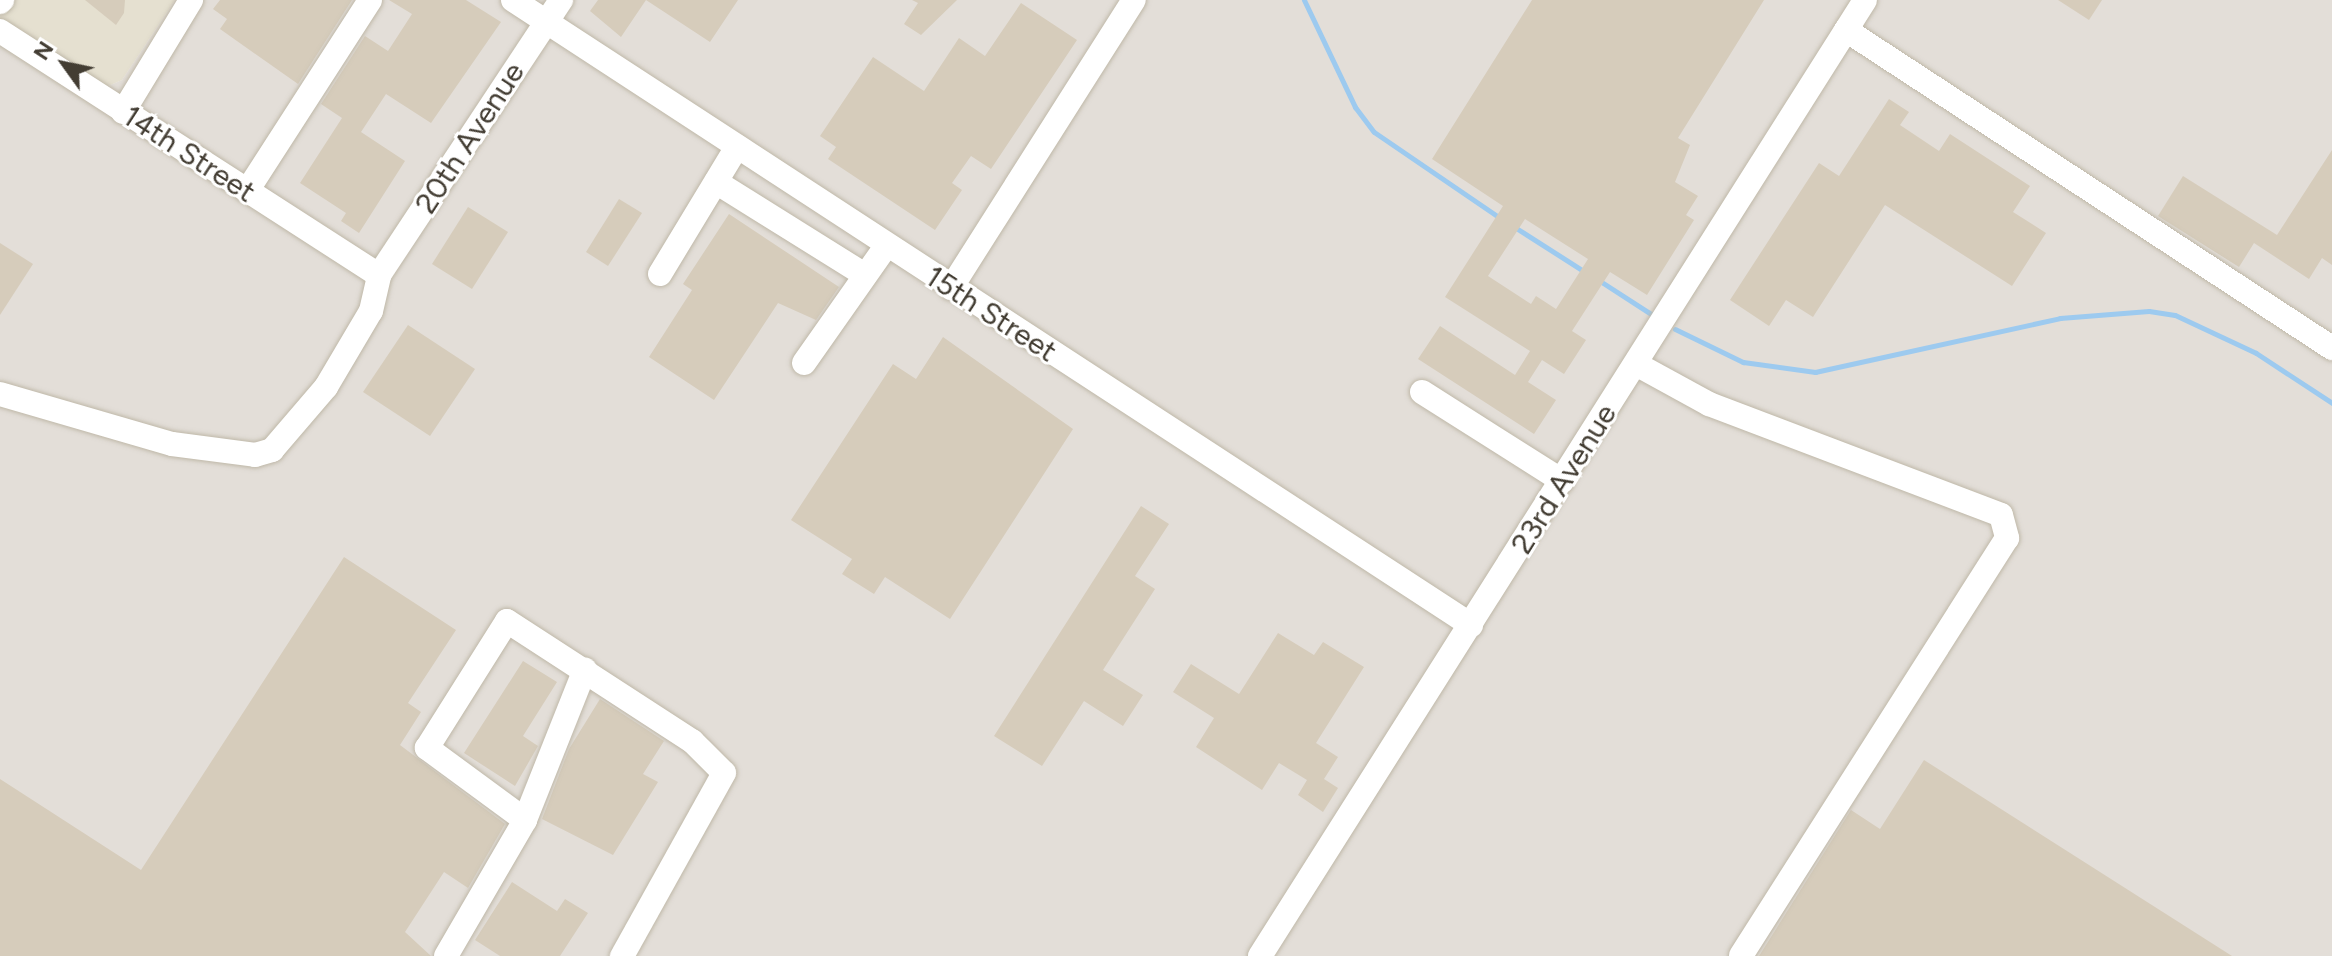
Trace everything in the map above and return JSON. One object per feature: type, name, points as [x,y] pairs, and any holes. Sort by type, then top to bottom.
[{"type":"street","points":[[123,112],[191,0]]},
{"type":"street","points":[[247,191],[370,0]]},
{"type":"street","name":"15th Street","points":[[513,0],[1471,625]]},
{"type":"street","name":"20th Avenue","points":[[0,394],[172,444],[255,455],[272,450],[333,375],[371,311],[379,275],[561,0]]},
{"type":"street","points":[[951,288],[1134,0]]},
{"type":"street","name":"23rd Avenue","points":[[1260,956],[1865,0]]},
{"type":"street","points":[[1846,30],[2332,348]]},
{"type":"street","name":"14th Street","points":[[0,31],[379,275]]},
{"type":"street","points":[[660,274],[737,147]]},
{"type":"street","points":[[716,182],[863,274]]},
{"type":"street","points":[[808,239],[831,209]]},
{"type":"street","points":[[804,363],[863,274],[887,245]]},
{"type":"street","points":[[1636,364],[1709,404],[2001,515],[2007,538],[1741,956]]},
{"type":"street","points":[[1422,392],[1562,481]]},
{"type":"street","points":[[525,820],[427,748],[507,621],[692,741],[724,773],[622,956]]},
{"type":"street","points":[[446,956],[525,820],[585,669]]},
{"type":"shaded area","points":[[0,0],[175,0],[122,80],[101,89],[0,25]]},
{"type":"shaded area","points":[[175,0],[2332,0],[2332,956],[0,956],[0,25],[101,89],[122,80]]},
{"type":"building","points":[[85,0],[125,0],[124,13],[116,25]]},
{"type":"building","points":[[220,0],[352,0],[298,84],[220,29],[227,19],[213,9]]},
{"type":"building","points":[[389,0],[466,0],[501,22],[431,123],[386,94],[361,132],[405,161],[359,233],[341,221],[346,213],[300,183],[342,118],[321,104],[365,36],[388,51],[412,14]]},
{"type":"building","points":[[598,0],[646,0],[621,37],[590,11]]},
{"type":"building","points":[[646,0],[738,0],[710,42]]},
{"type":"building","points":[[912,0],[957,0],[921,35],[904,24],[918,3]]},
{"type":"building","points":[[1532,0],[1764,0],[1678,138],[1690,145],[1675,182],[1698,196],[1686,215],[1694,220],[1647,295],[1610,272],[1572,331],[1586,340],[1564,374],[1542,360],[1528,382],[1556,400],[1534,434],[1418,359],[1440,326],[1515,375],[1530,351],[1445,297],[1503,206],[1432,159]],"holes":[[[1525,219],[1588,259],[1556,309],[1536,296],[1531,304],[1488,276]]]},
{"type":"building","points":[[2058,0],[2102,0],[2089,20]]},
{"type":"building","points":[[1021,3],[1077,40],[991,169],[971,156],[952,183],[962,190],[935,230],[828,159],[836,147],[820,136],[873,57],[924,91],[959,38],[985,56]]},
{"type":"building","points":[[1889,99],[1909,112],[1900,125],[1939,151],[1950,134],[2030,186],[2013,212],[2046,233],[2012,286],[1885,205],[1813,317],[1786,300],[1769,326],[1730,300],[1819,163],[1839,176]]},
{"type":"building","points":[[2332,150],[2332,265],[2322,258],[2309,279],[2254,243],[2239,267],[2158,216],[2183,176],[2277,235]]},
{"type":"building","points":[[619,199],[642,213],[608,266],[586,252]]},
{"type":"building","points":[[468,207],[508,232],[472,289],[432,264]]},
{"type":"building","points":[[729,214],[839,287],[816,320],[778,303],[714,400],[649,357],[692,290],[683,284]]},
{"type":"building","points":[[0,243],[33,264],[0,315]]},
{"type":"building","points":[[408,325],[475,369],[430,436],[363,392]]},
{"type":"building","points":[[943,337],[1073,429],[950,619],[885,577],[874,594],[842,574],[852,559],[791,520],[893,364],[916,379]]},
{"type":"building","points":[[1141,506],[1169,524],[1135,576],[1155,589],[1103,670],[1143,695],[1123,726],[1084,701],[1042,766],[994,736]]},
{"type":"building","points":[[344,557],[456,630],[408,703],[421,712],[400,745],[505,824],[468,888],[444,872],[405,932],[431,956],[0,956],[0,779],[141,870]]},
{"type":"building","points":[[1278,633],[1314,655],[1323,642],[1364,667],[1316,743],[1338,757],[1324,779],[1338,788],[1323,812],[1298,795],[1307,780],[1279,763],[1262,790],[1196,747],[1214,718],[1173,692],[1191,664],[1239,694]]},
{"type":"building","points":[[523,661],[557,682],[523,736],[538,746],[515,786],[464,753]]},
{"type":"building","points":[[600,699],[664,741],[643,774],[658,782],[613,855],[542,819],[569,749]]},
{"type":"building","points":[[1924,760],[2232,956],[1759,956],[1851,810],[1880,829]]},
{"type":"building","points":[[512,882],[557,911],[565,899],[588,913],[560,956],[500,956],[475,940]]},
{"type":"waterway","points":[[1304,0],[1355,107],[1374,132],[1500,218]]},
{"type":"waterway","points":[[1516,228],[1585,272]]},
{"type":"waterway","points":[[1600,281],[1651,314]]},
{"type":"waterway","points":[[1675,329],[1743,362],[1815,372],[2060,318],[2149,311],[2175,315],[2256,353],[2332,403]]}]
